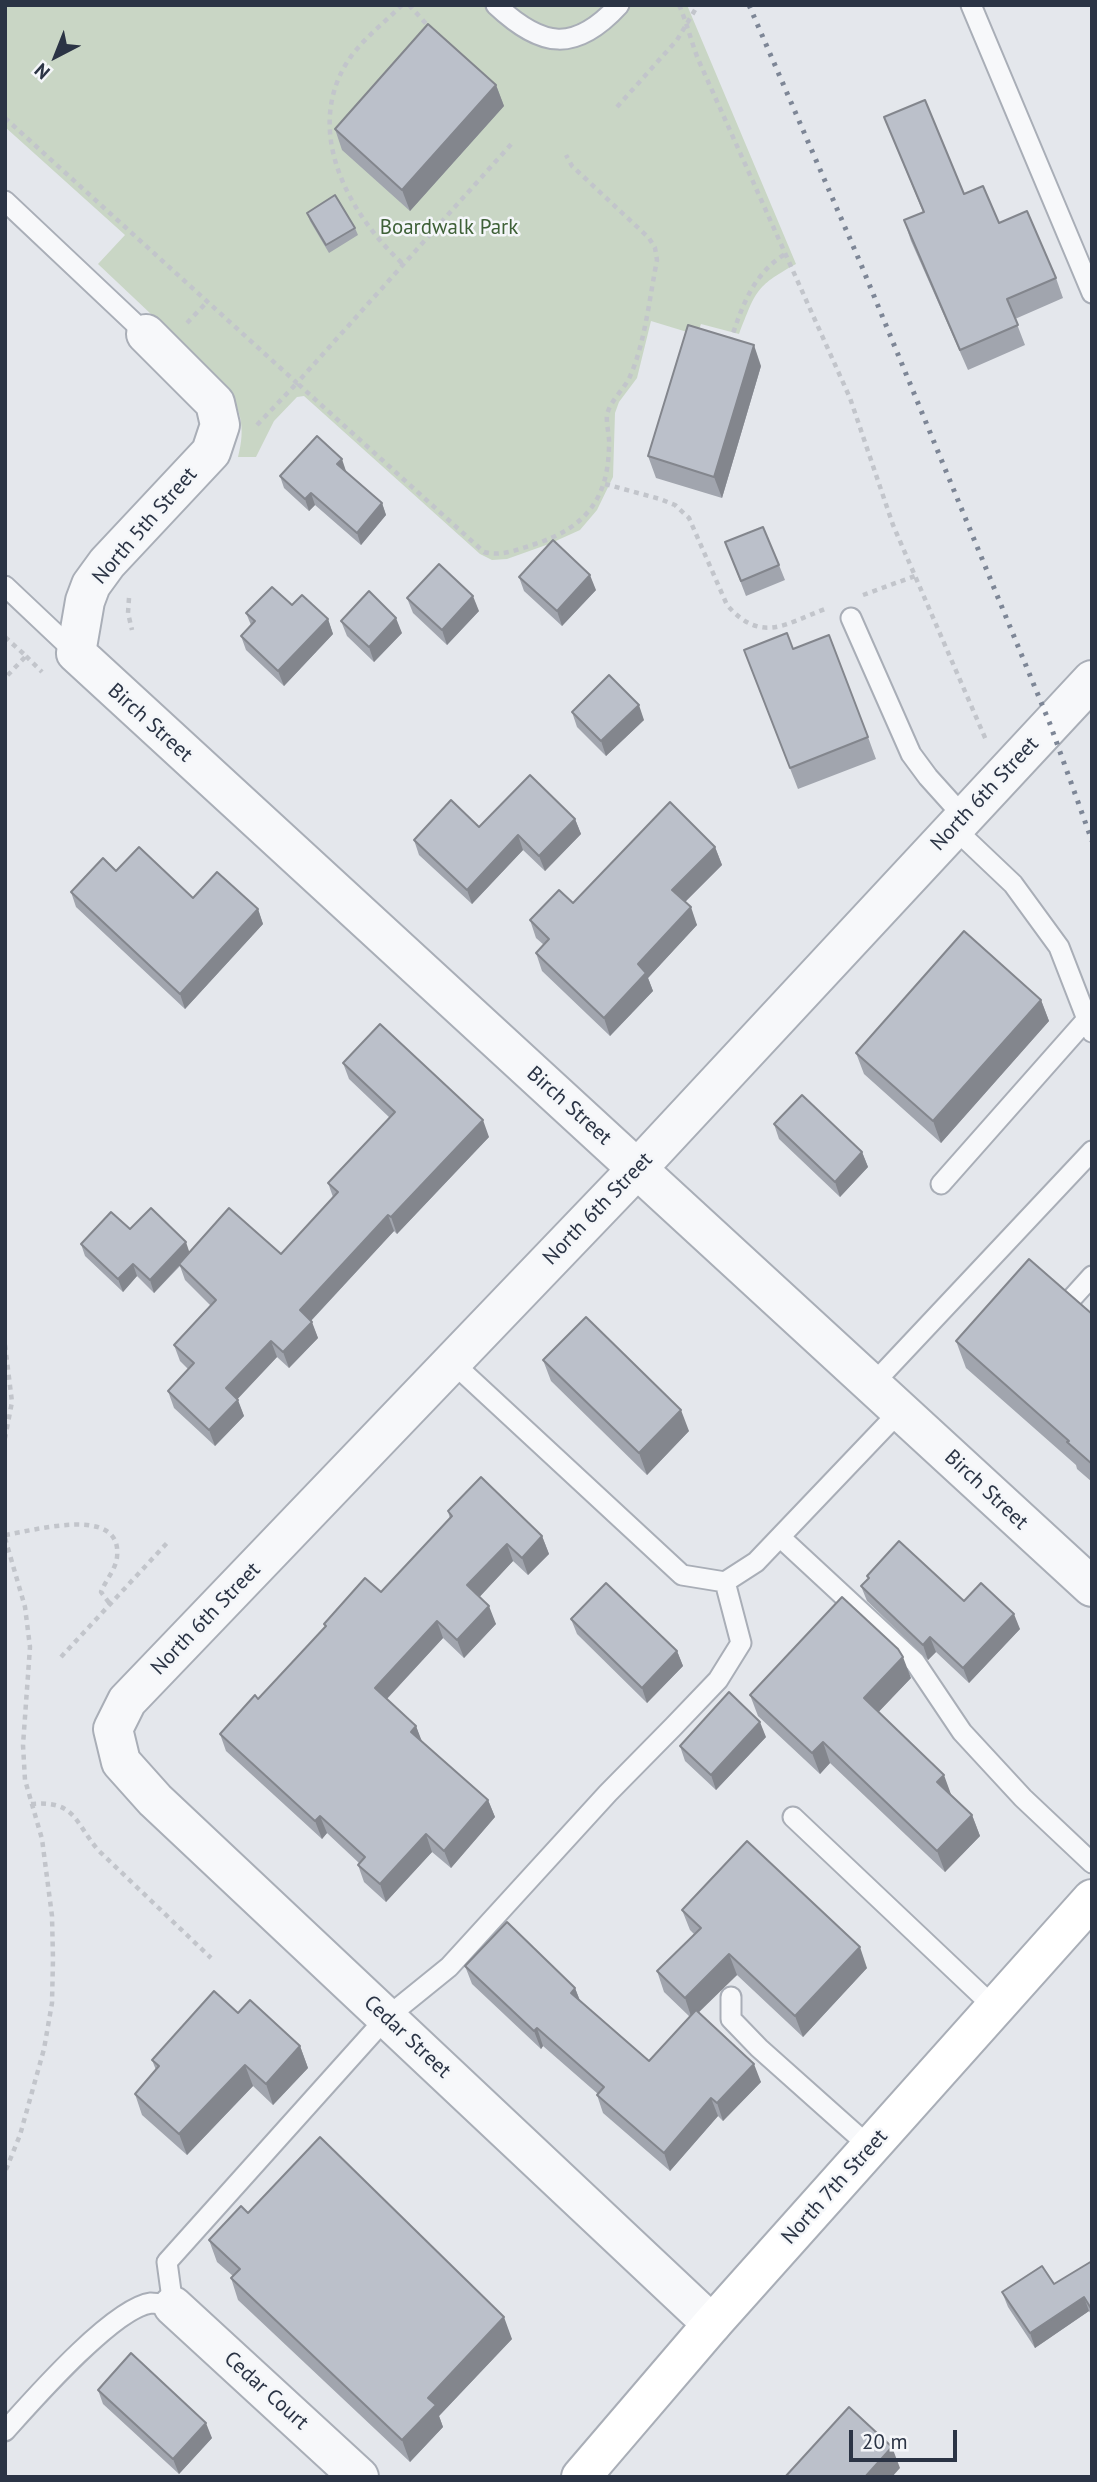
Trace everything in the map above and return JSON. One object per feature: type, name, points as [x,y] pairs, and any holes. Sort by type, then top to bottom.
[{"type":"main road","name":"North 7th Street","points":[[581,2477],[712,2324],[1092,1899]]},
{"type":"street","name":"North 5th Street","points":[[76,653],[85,601],[91,585],[107,563],[211,452],[219,425],[215,403],[146,334]]},
{"type":"street","name":"Birch Street","points":[[76,653],[1092,1587]]},
{"type":"street","name":"North 6th Street","points":[[116,1740],[113,1729],[127,1701],[637,1169],[1092,680]]},
{"type":"street","name":"Cedar Street","points":[[116,1740],[121,1762],[155,1800],[712,2324]]},
{"type":"street","name":"Cedar Court","points":[[173,2306],[359,2477]]},
{"type":"lane","points":[[496,5],[517,24],[542,38],[563,40],[582,36],[608,17],[619,5]]},
{"type":"lane","points":[[971,5],[1092,293]]},
{"type":"lane","points":[[5,201],[146,334]]},
{"type":"lane","points":[[5,586],[76,653]]},
{"type":"lane","points":[[846,608],[911,754],[959,823],[1013,884],[1059,947],[1089,1026],[941,1184]]},
{"type":"lane","points":[[872,1385],[1092,1151]]},
{"type":"lane","points":[[1073,1297],[1092,1276]]},
{"type":"lane","points":[[452,1362],[682,1575],[725,1582],[756,1562],[900,1411]]},
{"type":"lane","points":[[780,1537],[915,1662],[962,1732],[1023,1798],[1092,1863]]},
{"type":"lane","points":[[5,2431],[48,2384],[96,2338],[123,2317],[150,2303],[173,2306],[167,2262],[386,2018],[449,1967],[608,1793],[718,1680],[741,1643],[725,1582]]},
{"type":"lane","points":[[793,1816],[995,2008]]},
{"type":"lane","points":[[731,1997],[732,2019],[759,2048],[870,2147]]},
{"type":"path","points":[[402,5],[359,46],[346,64],[333,91],[329,117],[344,189],[381,244],[404,265]]},
{"type":"path","points":[[409,5],[439,36]]},
{"type":"path","points":[[679,5],[698,59],[850,398],[893,525],[1002,776]]},
{"type":"path","points":[[617,107],[677,40],[698,5]]},
{"type":"path","points":[[5,118],[206,303],[484,552],[495,555],[564,532],[580,522],[594,506],[605,484],[610,446],[607,413],[624,388],[636,362],[657,260],[655,248],[649,238],[572,166],[566,155]]},
{"type":"path","points":[[297,383],[514,141]]},
{"type":"path","points":[[729,345],[751,286],[773,262],[785,254]]},
{"type":"path","points":[[605,484],[675,505],[689,518],[727,605],[736,615],[755,627],[772,629],[846,608],[915,576]]},
{"type":"path","points":[[5,637],[26,656],[5,678]]},
{"type":"path","points":[[5,1345],[12,1402],[5,1438]]},
{"type":"path","points":[[5,2172],[20,2135],[37,2074],[52,2003],[52,1916],[42,1839],[25,1780],[23,1745],[30,1647],[25,1607],[5,1537],[71,1525],[95,1525],[107,1530],[117,1542],[117,1558],[101,1592],[110,1604]]},
{"type":"path","points":[[61,1657],[167,1543]]},
{"type":"path","points":[[32,1804],[62,1806],[74,1815],[83,1832],[98,1850],[211,1958]]},
{"type":"green space","name":"Boardwalk Park","points":[[5,5],[687,5],[796,264],[772,279],[758,292],[739,334],[701,324],[697,335],[651,321],[637,378],[619,402],[615,413],[613,477],[597,510],[580,530],[507,559],[492,560],[480,554],[304,396],[297,397],[274,421],[256,457],[238,457],[242,427],[238,410],[224,383],[98,264],[125,235],[5,127]]},
{"type":"building","points":[[428,24],[496,85],[402,190],[335,129]]},
{"type":"building","points":[[925,100],[964,194],[983,186],[999,223],[1027,211],[1056,278],[1007,299],[1018,325],[960,350],[904,220],[924,212],[884,117]]},
{"type":"building","points":[[335,195],[355,228],[326,245],[307,213]]},
{"type":"building","points":[[688,325],[754,345],[714,477],[648,456]]},
{"type":"building","points":[[317,436],[342,459],[337,464],[382,503],[357,533],[311,493],[305,499],[280,476]]},
{"type":"building","points":[[763,527],[779,565],[741,581],[725,542]]},
{"type":"building","points":[[553,540],[590,575],[557,611],[519,577]]},
{"type":"building","points":[[439,564],[473,596],[442,630],[407,598]]},
{"type":"building","points":[[272,587],[292,605],[302,595],[328,619],[278,671],[241,636],[255,621],[246,613]]},
{"type":"building","points":[[369,591],[396,618],[369,647],[341,621]]},
{"type":"building","points":[[787,633],[793,649],[829,635],[868,737],[790,768],[744,650]]},
{"type":"building","points":[[609,675],[639,705],[601,741],[572,712]]},
{"type":"building","points":[[530,775],[575,819],[539,856],[518,835],[467,890],[414,840],[451,800],[479,827]]},
{"type":"building","points":[[670,802],[715,847],[672,890],[691,907],[638,964],[646,973],[604,1018],[536,953],[549,939],[530,920],[559,890],[573,903]]},
{"type":"building","points":[[139,847],[193,898],[217,872],[258,909],[180,994],[71,892],[103,858],[116,871]]},
{"type":"building","points":[[964,931],[1041,1000],[933,1121],[856,1053]]},
{"type":"building","points":[[380,1024],[483,1120],[391,1217],[388,1215],[300,1310],[312,1322],[283,1352],[271,1341],[226,1388],[238,1400],[209,1430],[168,1391],[194,1363],[174,1345],[216,1300],[179,1264],[229,1208],[281,1254],[338,1192],[328,1183],[395,1112],[343,1063]]},
{"type":"building","points":[[802,1095],[862,1152],[835,1182],[774,1124]]},
{"type":"building","points":[[151,1208],[186,1242],[150,1280],[133,1264],[118,1279],[81,1244],[111,1212],[130,1229]]},
{"type":"building","points":[[1029,1259],[1092,1314],[1092,1464],[956,1341]]},
{"type":"building","points":[[586,1317],[681,1410],[639,1453],[543,1360]]},
{"type":"building","points":[[481,1477],[542,1536],[522,1558],[507,1544],[467,1585],[489,1606],[457,1640],[437,1621],[375,1688],[416,1726],[411,1732],[488,1800],[444,1851],[426,1834],[380,1884],[358,1865],[365,1857],[320,1816],[315,1821],[220,1734],[255,1695],[258,1699],[326,1626],[324,1624],[365,1578],[381,1592],[452,1516],[448,1511]]},
{"type":"building","points":[[899,1541],[964,1601],[981,1583],[1014,1614],[963,1668],[930,1637],[923,1645],[861,1586]]},
{"type":"building","points":[[606,1583],[677,1651],[642,1688],[571,1619]]},
{"type":"building","points":[[842,1597],[898,1649],[903,1657],[864,1698],[944,1775],[937,1782],[972,1815],[937,1851],[823,1742],[812,1753],[750,1695]]},
{"type":"building","points":[[729,1692],[760,1722],[711,1775],[680,1746]]},
{"type":"building","points":[[747,1841],[860,1947],[795,2016],[729,1954],[685,1998],[657,1971],[701,1928],[682,1910]]},
{"type":"building","points":[[507,1922],[575,1988],[571,1993],[649,2061],[696,2010],[754,2064],[717,2103],[711,2098],[664,2153],[597,2095],[604,2087],[537,2028],[534,2031],[465,1966]]},
{"type":"building","points":[[214,1991],[238,2013],[250,2000],[300,2046],[266,2084],[245,2065],[179,2134],[135,2094],[159,2066],[152,2060]]},
{"type":"building","points":[[320,2137],[504,2317],[428,2398],[436,2405],[402,2440],[231,2278],[240,2269],[209,2240],[241,2206],[248,2213]]},
{"type":"building","points":[[1092,2261],[1092,2310],[1084,2297],[1030,2333],[1002,2292],[1042,2266],[1054,2284]]},
{"type":"building","points":[[131,2353],[206,2423],[173,2459],[98,2390]]},
{"type":"building","points":[[849,2407],[892,2447],[865,2477],[785,2477]]},
{"type":"railway","points":[[749,5],[860,262],[1050,724],[1092,841]]}]
